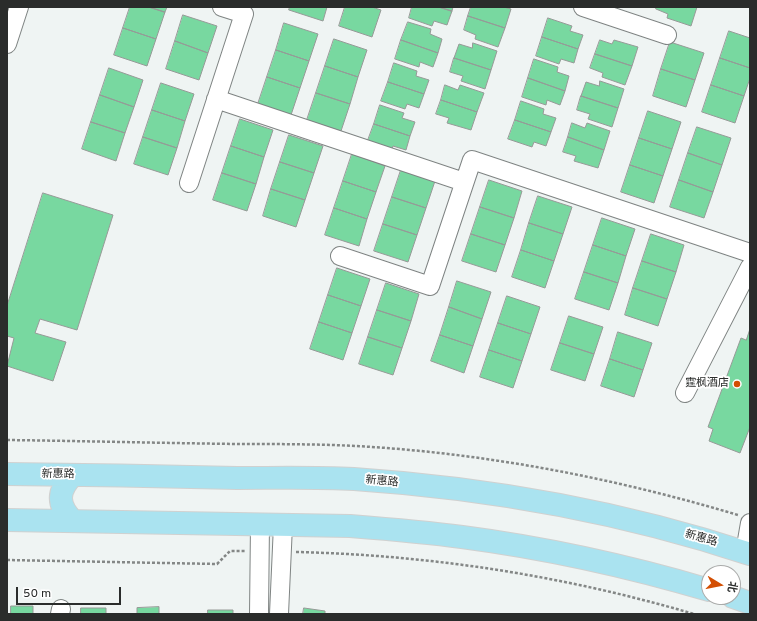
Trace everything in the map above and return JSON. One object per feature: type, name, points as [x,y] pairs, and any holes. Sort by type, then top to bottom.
[{"type":"main road","name":"新惠路","points":[[7,474],[353,479],[411,484],[525,499],[582,510],[652,526],[747,553]]},
{"type":"main road","points":[[73,475],[65,483],[61,493],[61,504],[66,514],[73,521]]},
{"type":"main road","points":[[7,520],[350,526],[406,530],[490,541],[572,556],[627,568],[701,588]]},
{"type":"street","points":[[7,44],[20,7]]},
{"type":"street","points":[[189,183],[244,14],[222,7]]},
{"type":"street","points":[[583,7],[667,35]]},
{"type":"street","points":[[216,99],[464,182]]},
{"type":"street","points":[[340,256],[430,286],[472,160],[750,253]]},
{"type":"street","points":[[685,393],[750,267]]},
{"type":"street","points":[[747,520],[747,553]]},
{"type":"street","points":[[259,614],[260,524]]},
{"type":"street","points":[[279,614],[283,525]]},
{"type":"path","points":[[7,440],[354,446],[414,450],[473,457],[588,477],[653,492],[747,520]]},
{"type":"path","points":[[7,560],[217,564],[230,551],[260,552]]},
{"type":"path","points":[[282,552],[349,553],[403,558],[512,572],[620,594],[694,614]]},
{"type":"building","points":[[130,7],[149,7],[165,12],[156,39],[123,28]]},
{"type":"building","points":[[149,7],[167,7],[165,12]]},
{"type":"building","points":[[290,7],[327,7],[323,21],[289,10]]},
{"type":"building","points":[[345,7],[372,7],[381,10],[372,37],[339,26]]},
{"type":"building","points":[[412,7],[439,7],[452,11],[447,25],[434,21],[432,26],[409,18]]},
{"type":"building","points":[[439,7],[453,7],[452,11]]},
{"type":"building","points":[[471,7],[504,7],[511,9],[505,28],[468,16]]},
{"type":"building","points":[[656,7],[697,7],[691,26],[667,18],[668,14],[656,9]]},
{"type":"building","points":[[183,15],[217,26],[208,53],[175,41]]},
{"type":"building","points":[[468,16],[505,28],[498,47],[475,39],[476,35],[464,30]]},
{"type":"building","points":[[548,18],[572,26],[570,31],[583,35],[578,49],[542,37]]},
{"type":"building","points":[[408,22],[431,29],[430,34],[442,39],[438,53],[401,40]]},
{"type":"building","points":[[284,23],[318,34],[309,61],[276,50]]},
{"type":"building","points":[[123,28],[156,39],[147,66],[114,55]]},
{"type":"building","points":[[729,31],[750,38],[750,68],[720,58]]},
{"type":"building","points":[[542,37],[578,49],[574,63],[561,59],[559,64],[536,56]]},
{"type":"building","points":[[334,39],[367,50],[358,77],[325,66]]},
{"type":"building","points":[[401,40],[438,53],[433,67],[420,62],[419,67],[395,59]]},
{"type":"building","points":[[600,40],[612,44],[614,40],[638,47],[632,66],[595,54]]},
{"type":"building","points":[[175,41],[208,53],[199,80],[166,69]]},
{"type":"building","points":[[670,42],[704,53],[695,80],[661,69]]},
{"type":"building","points":[[473,43],[497,51],[491,70],[454,58],[459,44],[472,48]]},
{"type":"building","points":[[276,50],[309,61],[300,88],[267,77]]},
{"type":"building","points":[[595,54],[632,66],[625,85],[602,77],[603,73],[590,68]]},
{"type":"building","points":[[454,58],[491,70],[485,89],[461,81],[463,76],[450,72]]},
{"type":"building","points":[[720,58],[750,68],[750,78],[744,96],[711,85]]},
{"type":"building","points":[[534,59],[558,67],[557,72],[569,76],[565,91],[528,78]]},
{"type":"building","points":[[394,63],[417,71],[416,76],[429,80],[424,94],[388,82]]},
{"type":"building","points":[[325,66],[358,77],[350,104],[316,93]]},
{"type":"building","points":[[109,68],[143,80],[134,107],[100,95]]},
{"type":"building","points":[[661,69],[695,80],[686,107],[653,96]]},
{"type":"building","points":[[267,77],[300,88],[291,115],[258,104]]},
{"type":"building","points":[[528,78],[565,91],[560,105],[547,100],[546,105],[522,97]]},
{"type":"building","points":[[600,81],[624,89],[618,108],[581,96],[586,82],[599,86]]},
{"type":"building","points":[[388,82],[424,94],[419,108],[407,104],[405,109],[381,101]]},
{"type":"building","points":[[161,83],[194,94],[185,121],[152,110]]},
{"type":"building","points":[[445,85],[458,90],[460,85],[484,93],[477,112],[441,100]]},
{"type":"building","points":[[711,85],[744,96],[735,123],[702,112]]},
{"type":"building","points":[[316,93],[350,104],[341,131],[307,120]]},
{"type":"building","points":[[100,95],[134,107],[125,133],[91,122]]},
{"type":"building","points":[[581,96],[618,108],[612,127],[588,119],[590,114],[577,110]]},
{"type":"building","points":[[441,100],[477,112],[471,130],[447,123],[449,118],[436,114]]},
{"type":"building","points":[[521,101],[544,109],[543,114],[556,118],[551,132],[515,120]]},
{"type":"building","points":[[380,105],[404,113],[402,118],[415,122],[410,136],[374,124]]},
{"type":"building","points":[[152,110],[185,121],[177,148],[143,137]]},
{"type":"building","points":[[648,111],[681,122],[672,149],[639,138]]},
{"type":"building","points":[[240,119],[273,130],[264,157],[231,146]]},
{"type":"building","points":[[515,120],[551,132],[546,146],[534,142],[532,147],[508,139]]},
{"type":"building","points":[[91,122],[125,133],[116,161],[82,149]]},
{"type":"building","points":[[572,123],[585,128],[587,123],[610,131],[604,150],[568,137]]},
{"type":"building","points":[[374,124],[410,136],[406,150],[393,146],[391,151],[367,143]]},
{"type":"building","points":[[697,127],[731,138],[722,165],[688,153]]},
{"type":"building","points":[[289,135],[323,146],[314,173],[280,162]]},
{"type":"building","points":[[143,137],[177,148],[168,175],[134,164]]},
{"type":"building","points":[[568,137],[604,150],[598,168],[574,161],[576,156],[563,152]]},
{"type":"building","points":[[639,138],[672,149],[663,176],[630,165]]},
{"type":"building","points":[[231,146],[264,157],[256,184],[222,173]]},
{"type":"building","points":[[688,153],[722,165],[713,192],[679,180]]},
{"type":"building","points":[[352,154],[385,166],[376,192],[343,181]]},
{"type":"building","points":[[280,162],[314,173],[305,200],[271,189]]},
{"type":"building","points":[[630,165],[663,176],[654,203],[621,192]]},
{"type":"building","points":[[401,170],[435,181],[426,208],[392,197]]},
{"type":"building","points":[[222,173],[256,184],[247,211],[213,200]]},
{"type":"building","points":[[489,180],[522,191],[514,218],[480,207]]},
{"type":"building","points":[[679,180],[713,192],[704,218],[670,207]]},
{"type":"building","points":[[343,181],[376,192],[367,219],[334,208]]},
{"type":"building","points":[[271,189],[305,200],[296,227],[263,216]]},
{"type":"building","points":[[43,193],[113,215],[77,330],[40,319],[35,333],[66,342],[53,381],[7,366],[14,338],[7,336],[7,306]]},
{"type":"building","points":[[538,196],[572,207],[563,234],[529,223]]},
{"type":"building","points":[[392,197],[426,208],[417,235],[383,224]]},
{"type":"building","points":[[480,207],[514,218],[505,245],[471,234]]},
{"type":"building","points":[[334,208],[367,219],[359,246],[325,235]]},
{"type":"building","points":[[602,218],[635,229],[626,256],[593,245]]},
{"type":"building","points":[[529,223],[563,234],[554,261],[521,250]]},
{"type":"building","points":[[383,224],[417,235],[408,262],[374,251]]},
{"type":"building","points":[[471,234],[505,245],[496,272],[462,261]]},
{"type":"building","points":[[651,234],[684,245],[676,272],[642,261]]},
{"type":"building","points":[[593,245],[626,256],[618,283],[584,272]]},
{"type":"building","points":[[521,250],[554,261],[545,288],[512,277]]},
{"type":"building","points":[[642,261],[676,272],[667,299],[633,288]]},
{"type":"building","points":[[337,268],[370,279],[361,306],[328,295]]},
{"type":"building","points":[[584,272],[618,283],[609,310],[575,299]]},
{"type":"building","points":[[457,281],[491,292],[482,319],[449,307]]},
{"type":"building","points":[[386,283],[419,294],[411,321],[377,310]]},
{"type":"building","points":[[633,288],[667,299],[658,326],[625,315]]},
{"type":"building","points":[[328,295],[361,306],[352,333],[319,322]]},
{"type":"building","points":[[507,296],[540,307],[531,334],[498,323]]},
{"type":"building","points":[[449,307],[482,319],[473,346],[440,335]]},
{"type":"building","points":[[377,310],[411,321],[402,348],[368,337]]},
{"type":"building","points":[[569,316],[603,327],[594,354],[560,343]]},
{"type":"building","points":[[319,322],[352,333],[343,360],[310,349]]},
{"type":"building","points":[[498,323],[531,334],[522,361],[489,350]]},
{"type":"building","name":"霆枫酒店","points":[[750,329],[750,427],[740,453],[709,441],[713,429],[708,427],[741,338],[746,340]]},
{"type":"building","points":[[618,332],[652,343],[643,370],[610,359]]},
{"type":"building","points":[[440,335],[473,346],[464,373],[431,361]]},
{"type":"building","points":[[368,337],[402,348],[393,375],[359,364]]},
{"type":"building","points":[[560,343],[594,354],[585,381],[551,370]]},
{"type":"building","points":[[489,350],[522,361],[513,388],[480,377]]},
{"type":"building","points":[[610,359],[643,370],[634,397],[601,386]]},
{"type":"building","points":[[11,606],[33,606],[33,614],[11,614]]},
{"type":"building","points":[[159,607],[159,614],[137,614],[137,608]]},
{"type":"building","points":[[81,608],[106,608],[106,614],[81,614]]},
{"type":"building","points":[[304,608],[325,611],[325,614],[303,614]]},
{"type":"building","points":[[208,610],[233,610],[233,614],[208,614]]},
{"type":"place","name":"霆枫酒店","points":[[737,384]]}]
